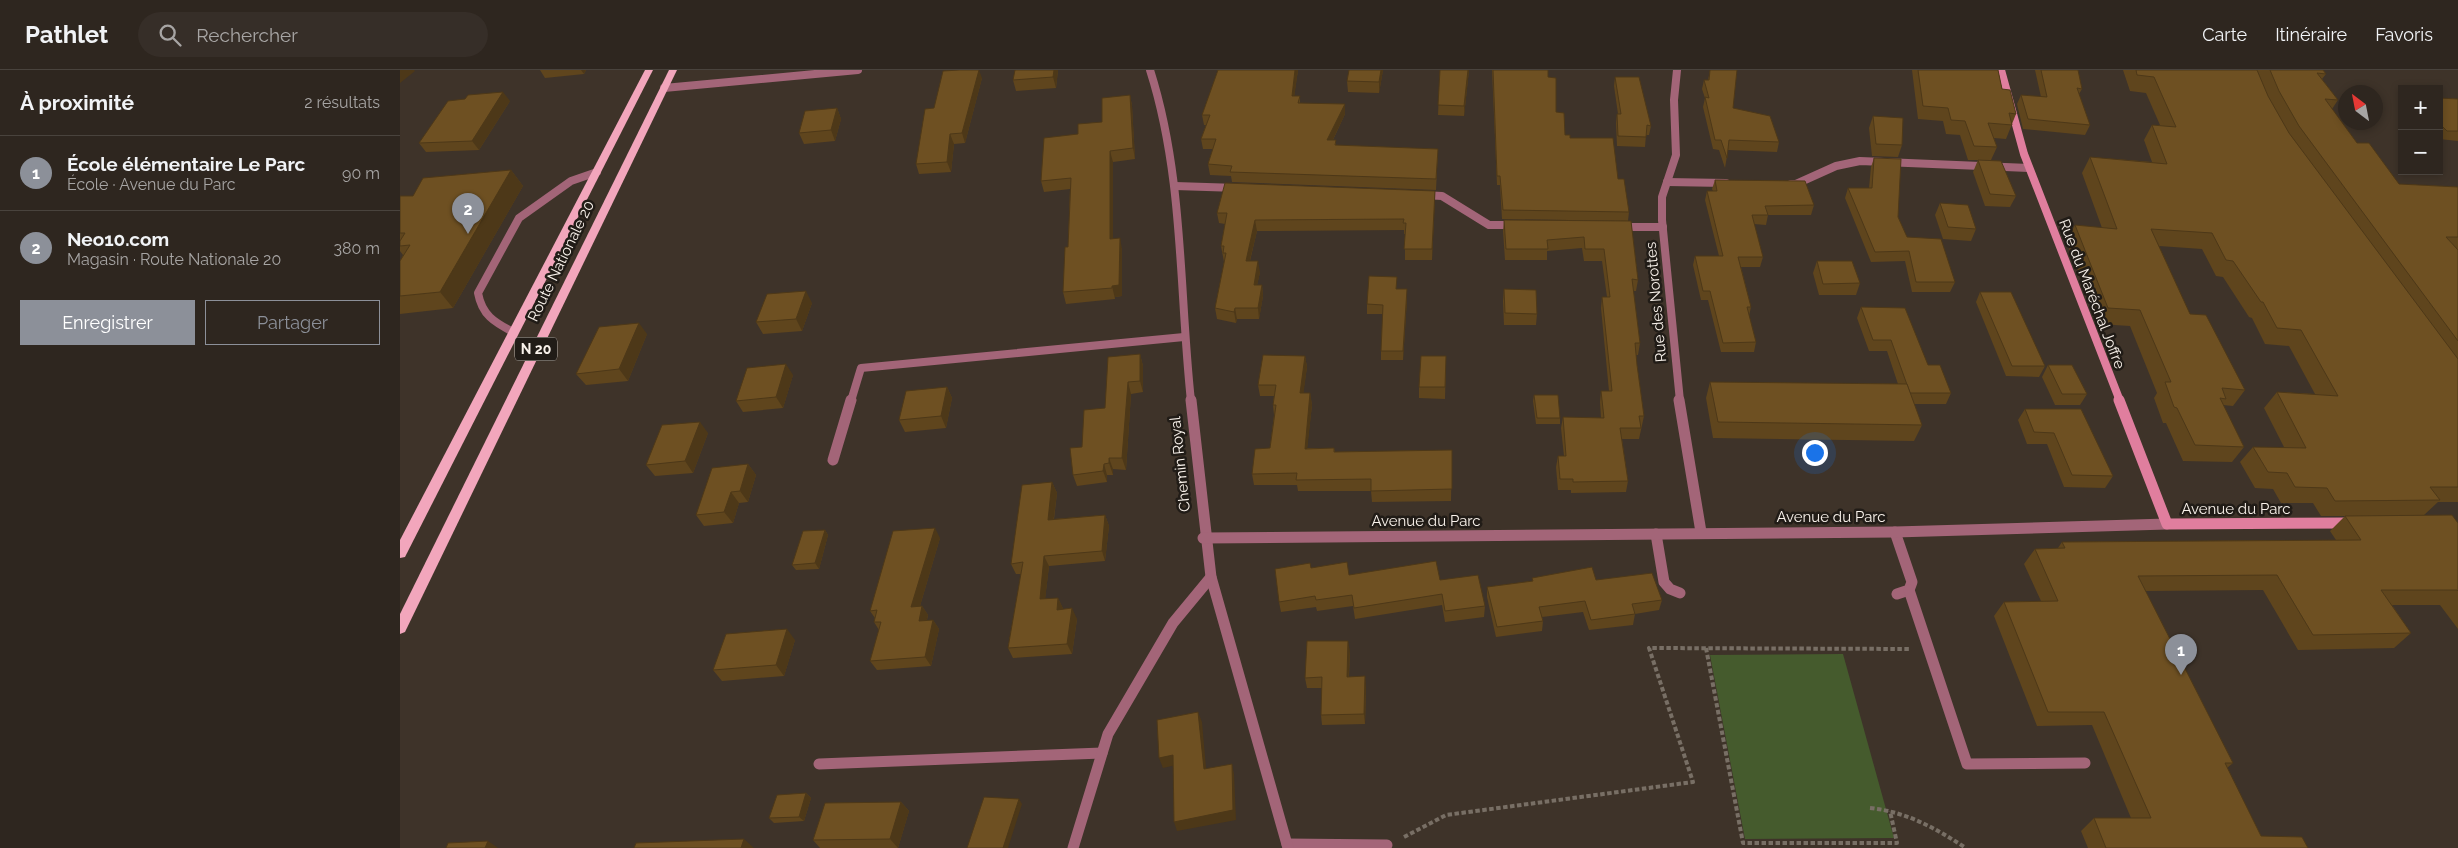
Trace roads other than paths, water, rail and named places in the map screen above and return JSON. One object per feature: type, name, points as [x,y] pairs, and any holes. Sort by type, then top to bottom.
[{"type":"main road","name":"Route Nationale 20","points":[[400,553],[649,70]]},
{"type":"main road","name":"Route Nationale 20","points":[[400,628],[673,70]]},
{"type":"street","points":[[664,88],[858,70]]},
{"type":"street","name":"Chemin Royal","points":[[1150,70],[1162,107],[1175,186],[1184,337],[1204,538],[1211,578],[1287,846]]},
{"type":"street","name":"Rue des Norottes","points":[[1677,70],[1674,100],[1676,155],[1662,197],[1663,227],[1678,391],[1700,532]]},
{"type":"street","name":"Rue du Maréchal Joffre","points":[[2001,70],[2029,168],[2167,524]]},
{"type":"street","points":[[1786,184],[1796,184],[1836,166],[1860,161],[2029,168]]},
{"type":"street","points":[[513,332],[488,319],[480,306],[478,293],[519,218],[550,198],[571,181],[597,172]]},
{"type":"street","points":[[1667,182],[1736,183]]},
{"type":"street","points":[[1175,186],[1245,188]]},
{"type":"street","points":[[1412,194],[1442,196],[1489,225],[1529,226]]},
{"type":"street","points":[[1609,227],[1663,227]]},
{"type":"street","points":[[833,460],[861,368],[1184,337]]},
{"type":"street","name":"Avenue du Parc","points":[[1204,538],[1700,532],[1895,532],[2167,524],[2361,523]]},
{"type":"street","points":[[1895,532],[1912,582],[1903,592],[1928,649],[1968,764],[2085,763]]},
{"type":"street","points":[[1656,534],[1664,582],[1670,589],[1680,593]]},
{"type":"street","points":[[1073,848],[1108,734],[1173,623],[1211,578]]},
{"type":"street","points":[[819,764],[1102,753]]},
{"type":"street","points":[[1287,846],[1387,845]]},
{"type":"place","name":"Neo10.com","points":[[468,234]]},
{"type":"place","name":"École élémentaire Le Parc","points":[[2181,675]]}]
